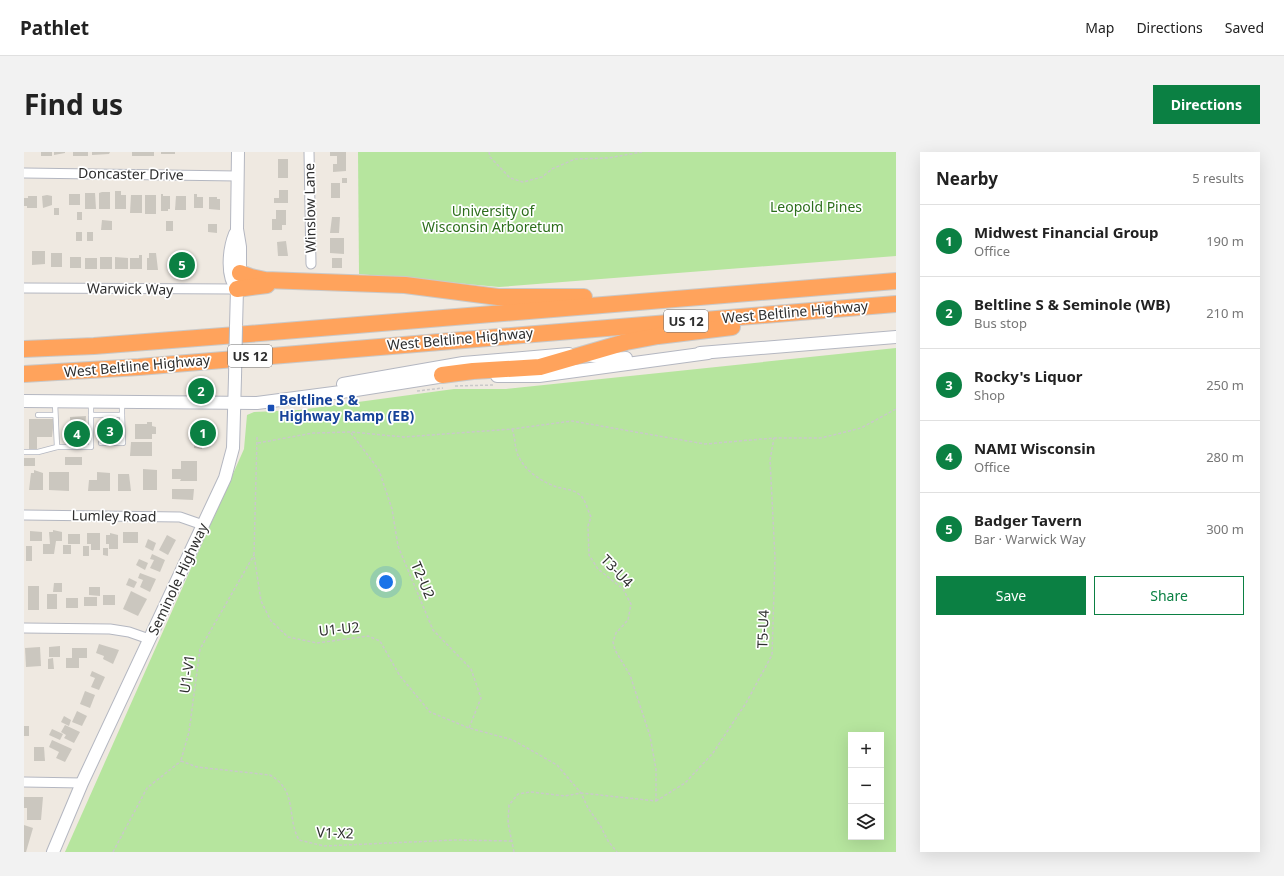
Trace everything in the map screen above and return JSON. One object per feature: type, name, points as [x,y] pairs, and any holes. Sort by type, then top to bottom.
[{"type":"highway","points":[[240,272],[257,279],[314,283],[405,285],[458,293],[521,298],[784,291]]},
{"type":"highway","name":"West Beltline Highway","points":[[29,348],[784,291],[896,281]]},
{"type":"highway","points":[[237,289],[255,286],[314,283]]},
{"type":"highway","points":[[445,381],[472,371],[540,367],[626,342],[658,336],[802,319],[896,304]]},
{"type":"highway","name":"West Beltline Highway","points":[[24,374],[139,367],[896,304]]},
{"type":"street","name":"Seminole Highway","points":[[53,852],[82,783],[204,524],[225,478],[230,462],[233,448],[236,377],[236,312],[237,289],[240,272],[240,247],[237,229],[238,152]]},
{"type":"street","name":"Winslow Lane","points":[[309,152],[310,264]]},
{"type":"street","name":"Doncaster Drive","points":[[24,173],[237,176]]},
{"type":"street","name":"Seminole Highway","points":[[237,229],[232,244],[230,275],[231,281],[237,289]]},
{"type":"street","name":"Warwick Way","points":[[24,288],[162,290],[237,289]]},
{"type":"street","points":[[24,401],[257,403],[356,390],[445,381],[539,376],[708,353],[896,337]]},
{"type":"street","points":[[314,395],[338,385],[463,363],[550,355],[585,354],[612,359],[687,352],[708,353]]},
{"type":"street","name":"Lumley Road","points":[[24,515],[164,517],[180,518],[204,524]]},
{"type":"street","points":[[24,628],[110,629],[129,632],[149,639]]},
{"type":"street","points":[[24,782],[82,783]]},
{"type":"lane","points":[[56,401],[55,415],[57,447]]},
{"type":"lane","points":[[24,452],[38,452],[57,447],[91,447],[91,401]]},
{"type":"lane","points":[[101,443],[123,443],[122,401]]},
{"type":"lane","points":[[38,415],[55,415]]},
{"type":"lane","points":[[91,415],[122,415]]},
{"type":"path","points":[[489,152],[490,156],[510,178],[523,182],[542,177],[552,170],[575,159],[608,158],[642,152]]},
{"type":"path","points":[[410,392],[445,381]]},
{"type":"path","points":[[455,386],[497,386]]},
{"type":"path","points":[[258,443],[313,432],[351,432],[404,437],[512,429],[572,421],[704,444],[774,438],[821,438],[861,428],[896,409]]},
{"type":"path","name":"T3-U4","points":[[512,429],[515,436],[515,448],[520,460],[535,476],[555,486],[569,488],[582,498],[591,517],[588,526],[589,555],[598,569],[623,589],[631,604],[628,620],[616,632],[613,642],[615,650],[630,675],[650,736],[656,769],[656,801]]},
{"type":"path","name":"T2-U2","points":[[351,432],[379,470],[392,509],[398,546],[433,630],[471,669],[480,698],[469,728]]},
{"type":"path","name":"U1-U2","points":[[257,437],[254,555],[261,600],[271,621],[288,638],[316,643],[368,636],[380,641],[400,676],[430,712],[469,728],[513,740],[556,765],[581,793],[588,808],[600,825],[608,841],[617,852]]},
{"type":"path","name":"T5-U4","points":[[656,801],[685,783],[713,753],[746,703],[772,655],[775,558],[770,460],[774,438]]},
{"type":"path","name":"U1-V1","points":[[181,761],[189,732],[200,649],[254,555]]},
{"type":"path","points":[[113,852],[147,788],[181,761]]},
{"type":"path","name":"V1-X2","points":[[181,761],[197,767],[270,775],[280,780],[287,790],[294,829],[299,840],[324,846],[455,840],[512,841]]},
{"type":"path","points":[[514,852],[508,823],[509,805],[518,794],[531,792],[565,796],[581,793],[656,801]]},
{"type":"green space","name":"University of Wisconsin Arboretum","points":[[358,152],[896,152],[896,256],[499,287],[359,274]]},
{"type":"green space","points":[[896,348],[896,852],[65,852],[244,449],[247,415],[254,412],[299,410],[454,389],[506,389]]},
{"type":"building","points":[[41,152],[52,152],[52,156],[41,156]]},
{"type":"building","points":[[54,152],[65,152],[65,153],[54,155]]},
{"type":"building","points":[[73,152],[88,152],[88,156],[73,156]]},
{"type":"building","points":[[92,152],[110,152],[109,154],[92,155]]},
{"type":"building","points":[[132,152],[154,152],[154,156],[132,156]]},
{"type":"building","points":[[161,152],[175,152],[175,154],[161,154]]},
{"type":"building","points":[[330,152],[346,152],[346,171],[333,172],[333,164],[337,164],[337,156],[330,156]]},
{"type":"building","points":[[278,159],[288,159],[288,178],[278,178]]},
{"type":"building","points":[[342,178],[347,178],[347,183],[342,183]]},
{"type":"building","points":[[331,183],[340,183],[340,198],[331,198]]},
{"type":"building","points":[[279,190],[288,190],[288,203],[274,203],[274,198],[279,198]]},
{"type":"building","points":[[115,191],[121,191],[121,195],[126,195],[126,209],[115,209]]},
{"type":"building","points":[[110,192],[110,209],[99,209],[99,193]]},
{"type":"building","points":[[85,193],[95,193],[96,209],[85,209]]},
{"type":"building","points":[[69,194],[80,194],[80,205],[69,205]]},
{"type":"building","points":[[161,194],[163,194],[163,196],[170,196],[170,209],[168,209],[168,211],[161,211]]},
{"type":"building","points":[[194,194],[197,194],[197,197],[203,197],[203,208],[194,208]]},
{"type":"building","points":[[131,195],[142,195],[142,213],[130,213]]},
{"type":"building","points":[[145,195],[156,195],[156,214],[145,214]]},
{"type":"building","points":[[28,196],[37,196],[37,208],[27,208],[27,206],[24,206],[24,198],[28,198]]},
{"type":"building","points":[[42,196],[52,196],[52,205],[43,208]]},
{"type":"building","points":[[176,196],[186,196],[186,210],[175,210]]},
{"type":"building","points":[[209,197],[217,197],[217,199],[220,199],[220,210],[209,209]]},
{"type":"building","points":[[54,208],[59,208],[59,215],[54,215]]},
{"type":"building","points":[[276,210],[286,210],[286,225],[282,225],[282,230],[272,230],[272,219],[276,219]]},
{"type":"building","points":[[77,212],[82,212],[82,220],[77,220]]},
{"type":"building","points":[[332,217],[340,217],[339,233],[330,233]]},
{"type":"building","points":[[102,220],[112,221],[112,230],[101,230]]},
{"type":"building","points":[[166,221],[173,221],[173,231],[166,231]]},
{"type":"building","points":[[208,224],[217,224],[217,233],[208,232]]},
{"type":"building","points":[[76,232],[82,232],[82,241],[76,241]]},
{"type":"building","points":[[87,232],[93,232],[93,241],[87,241]]},
{"type":"building","points":[[330,238],[344,238],[344,254],[330,253]]},
{"type":"building","points":[[286,241],[288,256],[278,256],[277,242]]},
{"type":"building","points":[[32,251],[45,251],[45,264],[32,265]]},
{"type":"building","points":[[51,253],[62,253],[62,267],[51,267]]},
{"type":"building","points":[[149,253],[156,253],[158,270],[147,270],[147,258],[149,258]]},
{"type":"building","points":[[139,255],[142,255],[142,269],[130,269],[130,258],[139,258]]},
{"type":"building","points":[[70,257],[81,257],[81,268],[70,268]]},
{"type":"building","points":[[100,257],[112,257],[112,269],[100,269]]},
{"type":"building","points":[[115,257],[128,258],[128,269],[115,269]]},
{"type":"building","points":[[85,258],[97,258],[97,269],[85,269]]},
{"type":"building","points":[[177,258],[185,258],[185,261],[192,260],[192,270],[186,270],[186,272],[172,271],[171,261],[177,260]]},
{"type":"building","points":[[332,258],[342,258],[342,268],[332,268]]},
{"type":"building","points":[[86,416],[84,442],[71,443],[70,417]]},
{"type":"building","points":[[29,419],[54,419],[52,437],[37,437],[37,449],[29,449]]},
{"type":"building","points":[[101,422],[119,422],[119,441],[101,440]]},
{"type":"building","points":[[147,422],[152,422],[152,426],[156,427],[156,434],[152,434],[152,439],[135,439],[135,424],[147,424]]},
{"type":"building","points":[[197,427],[210,427],[210,438],[202,438],[202,449],[194,448],[194,438],[197,438]]},
{"type":"building","points":[[131,442],[152,442],[152,456],[130,456]]},
{"type":"building","points":[[65,457],[82,457],[82,465],[65,465]]},
{"type":"building","points":[[24,458],[35,458],[35,466],[24,466]]},
{"type":"building","points":[[181,461],[197,461],[197,481],[180,481],[181,479],[172,479],[172,469],[181,469]]},
{"type":"building","points":[[143,469],[157,470],[157,490],[143,490]]},
{"type":"building","points":[[34,470],[43,473],[43,490],[29,490],[31,473],[34,473]]},
{"type":"building","points":[[49,472],[69,472],[69,491],[49,490]]},
{"type":"building","points":[[97,472],[110,473],[110,491],[88,491],[89,480],[97,480]]},
{"type":"building","points":[[118,474],[129,474],[131,491],[118,491]]},
{"type":"building","points":[[172,489],[194,489],[193,500],[172,499]]},
{"type":"building","points":[[53,530],[62,532],[62,541],[56,541],[54,554],[43,554],[43,544],[50,544],[49,532],[53,532]]},
{"type":"building","points":[[30,531],[42,532],[42,541],[30,541]]},
{"type":"building","points":[[123,532],[138,532],[138,543],[123,543]]},
{"type":"building","points":[[87,533],[100,533],[100,550],[91,550],[91,544],[87,544]]},
{"type":"building","points":[[110,533],[118,535],[118,549],[109,549],[109,544],[106,544],[106,535],[110,535]]},
{"type":"building","points":[[68,534],[80,534],[80,544],[68,544]]},
{"type":"building","points":[[167,535],[176,540],[168,555],[159,550]]},
{"type":"building","points":[[148,539],[156,543],[153,551],[145,547]]},
{"type":"building","points":[[63,545],[71,545],[71,554],[63,554]]},
{"type":"building","points":[[26,546],[32,546],[32,561],[26,561]]},
{"type":"building","points":[[83,546],[89,546],[89,556],[83,556]]},
{"type":"building","points":[[103,548],[108,548],[108,556],[103,555]]},
{"type":"building","points":[[152,554],[165,560],[160,572],[150,568],[154,560],[150,559]]},
{"type":"building","points":[[139,559],[148,563],[145,570],[136,565]]},
{"type":"building","points":[[140,573],[156,579],[150,592],[140,587],[143,580],[138,578]]},
{"type":"building","points":[[129,578],[137,582],[134,588],[126,585]]},
{"type":"building","points":[[54,583],[62,583],[62,592],[53,592]]},
{"type":"building","points":[[28,586],[39,586],[39,610],[28,610]]},
{"type":"building","points":[[89,587],[100,587],[100,596],[89,595]]},
{"type":"building","points":[[131,591],[147,599],[138,616],[123,609]]},
{"type":"building","points":[[47,594],[57,594],[57,609],[47,609]]},
{"type":"building","points":[[103,595],[115,595],[115,605],[103,605]]},
{"type":"building","points":[[84,597],[97,597],[97,606],[84,606]]},
{"type":"building","points":[[66,598],[78,598],[78,608],[66,608]]},
{"type":"building","points":[[99,644],[119,650],[113,664],[103,659],[104,656],[96,653]]},
{"type":"building","points":[[60,646],[60,657],[49,657],[49,647]]},
{"type":"building","points":[[40,647],[41,666],[26,667],[25,648]]},
{"type":"building","points":[[72,648],[87,648],[87,658],[79,658],[79,668],[66,668],[66,658],[72,658]]},
{"type":"building","points":[[53,658],[54,669],[48,669],[48,659]]},
{"type":"building","points":[[92,671],[105,677],[99,690],[91,687],[95,678],[90,676]]},
{"type":"building","points":[[85,691],[95,695],[90,708],[80,704]]},
{"type":"building","points":[[77,711],[87,716],[82,726],[72,722]]},
{"type":"building","points":[[64,716],[71,720],[69,726],[61,722]]},
{"type":"building","points":[[65,725],[80,732],[74,743],[64,738],[66,735],[61,732]]},
{"type":"building","points":[[24,726],[29,726],[29,736],[24,736]]},
{"type":"building","points":[[52,729],[63,734],[60,740],[49,735]]},
{"type":"building","points":[[52,740],[72,749],[65,762],[56,758],[59,752],[49,747]]},
{"type":"building","points":[[34,747],[44,747],[45,761],[34,761]]},
{"type":"building","points":[[24,797],[43,797],[41,820],[27,820],[27,808],[24,808]]},
{"type":"building","points":[[24,825],[33,828],[26,852],[24,852]]},
{"type":"place","name":"Badger Tavern","points":[[182,265]]},
{"type":"place","name":"Beltline S & Seminole (WB)","points":[[201,391]]},
{"type":"place","name":"Beltline S & Highway Ramp (EB)","points":[[271,408]]},
{"type":"place","name":"Rocky's Liquor","points":[[110,431]]},
{"type":"place","name":"Midwest Financial Group","points":[[203,433]]},
{"type":"place","name":"NAMI Wisconsin","points":[[77,434]]},
{"type":"park label","name":"Leopold Pines","points":[[816,207]]}]
